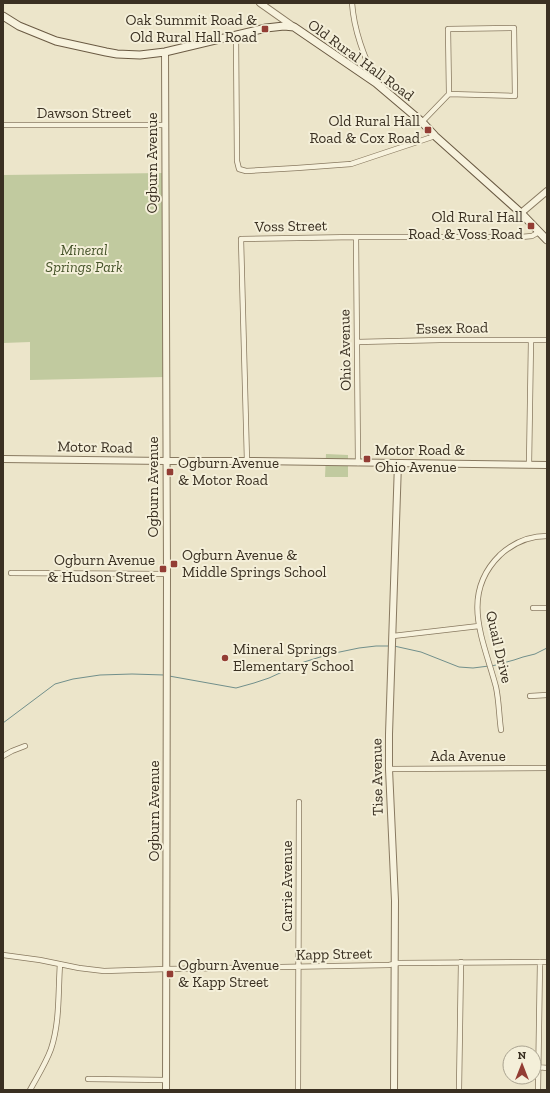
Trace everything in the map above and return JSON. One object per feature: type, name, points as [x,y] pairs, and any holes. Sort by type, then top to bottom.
[{"type":"main road","points":[[3,16],[19,26],[56,41],[117,54],[140,55],[165,52],[266,28],[284,26],[294,27]]},
{"type":"main road","name":"Old Rural Hall Road","points":[[294,27],[376,83],[422,122],[435,136],[521,213],[547,240]]},
{"type":"street","name":"Old Rural Hall Road","points":[[260,3],[294,27]]},
{"type":"street","points":[[352,3],[353,18],[358,40],[376,83]]},
{"type":"street","points":[[422,122],[450,94],[448,29],[514,28],[516,81],[515,96],[450,94]]},
{"type":"street","points":[[236,36],[237,162],[239,169],[246,171],[291,169],[351,164],[435,136]]},
{"type":"street","name":"Ogburn Avenue","points":[[165,52],[167,574],[166,1090]]},
{"type":"street","name":"Dawson Street","points":[[3,125],[165,125]]},
{"type":"street","points":[[521,213],[547,191]]},
{"type":"street","name":"Voss Street","points":[[247,461],[241,239],[521,237],[532,236],[539,232]]},
{"type":"street","name":"Ohio Avenue","points":[[356,237],[358,462]]},
{"type":"street","points":[[529,465],[531,340]]},
{"type":"street","name":"Essex Road","points":[[357,342],[547,340]]},
{"type":"street","name":"Motor Road","points":[[3,459],[547,465]]},
{"type":"street","name":"Tise Avenue","points":[[394,1090],[395,901],[389,769],[389,734],[398,463]]},
{"type":"street","name":"Quail Drive","points":[[501,730],[496,688],[479,626],[477,607],[479,592],[492,565],[504,552],[521,541],[534,537],[547,536]]},
{"type":"street","points":[[11,573],[167,574]]},
{"type":"street","points":[[534,608],[547,608]]},
{"type":"street","points":[[393,636],[479,626]]},
{"type":"street","points":[[530,696],[547,695]]},
{"type":"street","points":[[3,756],[26,746]]},
{"type":"street","name":"Ada Avenue","points":[[389,769],[547,768]]},
{"type":"street","name":"Carrie Avenue","points":[[298,1090],[299,802]]},
{"type":"street","name":"Kapp Street","points":[[3,955],[104,971],[389,965],[398,963],[547,962]]},
{"type":"street","points":[[459,1090],[461,962]]},
{"type":"street","points":[[538,1045],[540,962]]},
{"type":"street","points":[[30,1090],[50,1050],[55,1033],[60,964]]},
{"type":"street","points":[[88,1079],[166,1080]]},
{"type":"green space","name":"Mineral Springs Park","points":[[164,173],[165,377],[30,380],[30,342],[3,343],[3,175]]},
{"type":"green space","points":[[326,454],[348,455],[348,477],[325,477]]},
{"type":"waterway","points":[[169,676],[236,688],[269,678],[304,662],[330,654],[359,648],[389,646]]},
{"type":"waterway","points":[[394,646],[421,652],[459,667],[473,668],[489,666]]},
{"type":"waterway","points":[[492,666],[535,654],[547,648]]},
{"type":"waterway","points":[[3,723],[55,684],[73,679],[100,675],[164,675]]},
{"type":"place","name":"Oak Summit Road & Old Rural Hall Road","points":[[265,29]]},
{"type":"place","name":"Old Rural Hall Road & Cox Road","points":[[428,130]]},
{"type":"place","name":"Old Rural Hall Road & Voss Road","points":[[531,226]]},
{"type":"place","name":"Motor Road & Ohio Avenue","points":[[367,459]]},
{"type":"place","name":"Ogburn Avenue & Motor Road","points":[[170,472]]},
{"type":"place","name":"Ogburn Avenue & Middle Springs School","points":[[174,564]]},
{"type":"place","name":"Ogburn Avenue & Hudson Street","points":[[163,569]]},
{"type":"place","name":"Mineral Springs Elementary School","points":[[225,658]]},
{"type":"place","name":"Ogburn Avenue & Kapp Street","points":[[170,974]]}]
